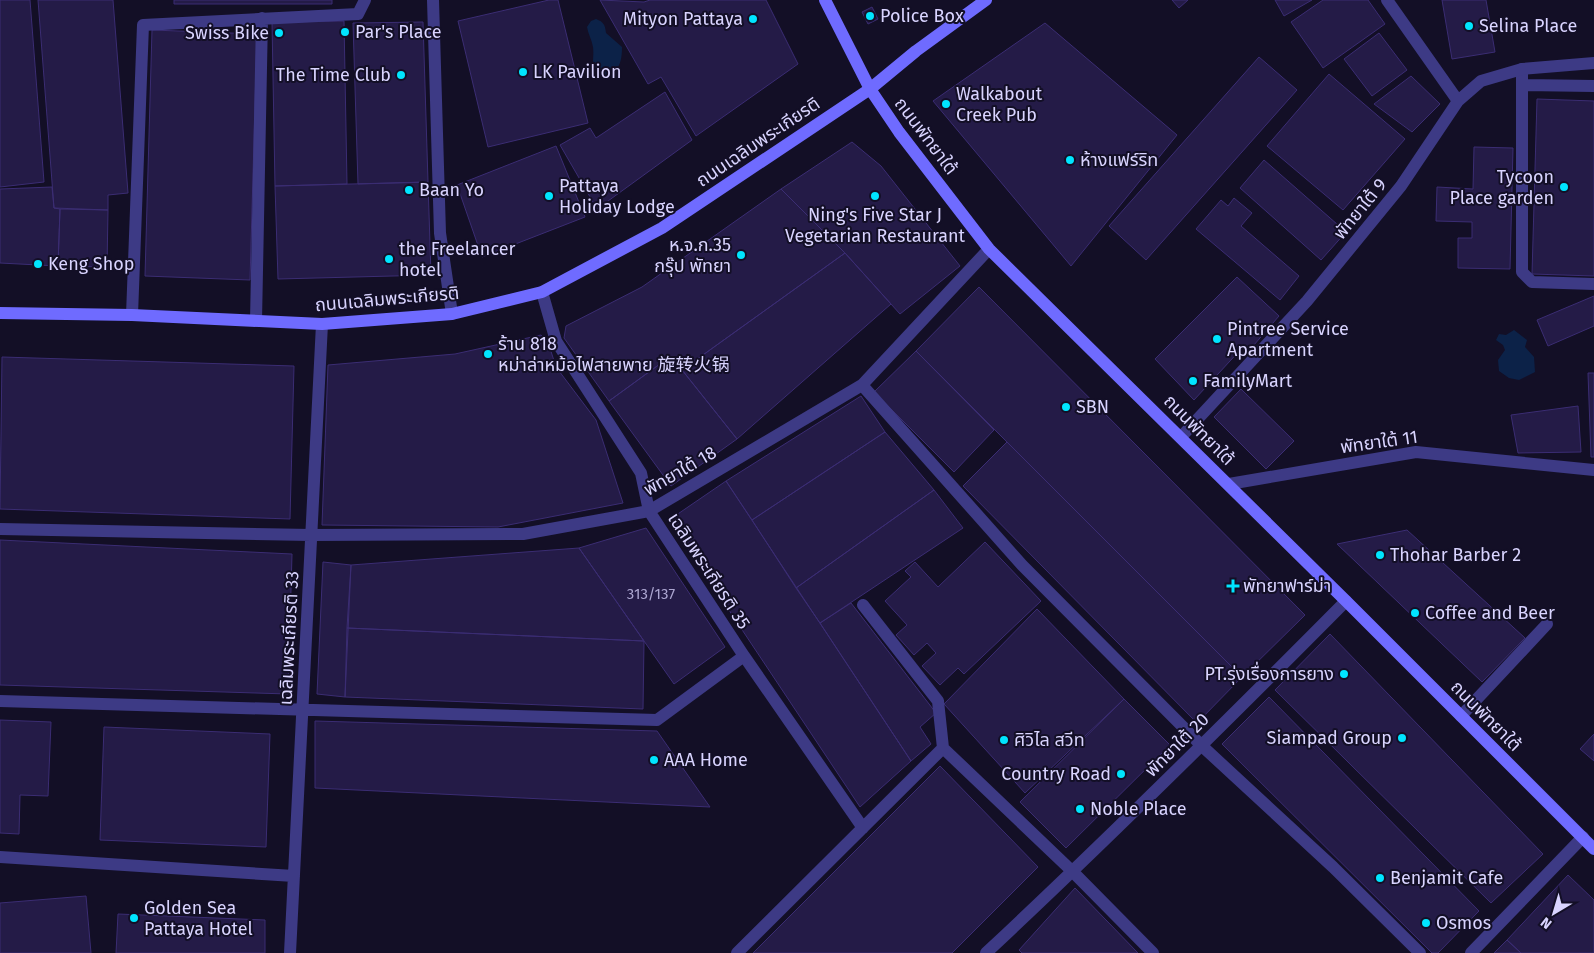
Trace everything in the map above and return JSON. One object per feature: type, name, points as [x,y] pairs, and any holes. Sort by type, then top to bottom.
[{"type":"main road","name":"ถนนพัทยาใต้","points":[[825,0],[870,89],[892,122],[990,249],[1229,484],[1594,849]]},
{"type":"main road","name":"ถนนเฉลิมพระเกียรติ","points":[[0,313],[132,315],[322,324],[452,314],[542,292],[662,228],[870,89],[916,51],[986,0]]},
{"type":"street","points":[[132,315],[143,25],[358,14],[365,0]]},
{"type":"street","points":[[433,0],[440,234],[452,314]]},
{"type":"street","points":[[1387,0],[1458,101]]},
{"type":"street","points":[[256,321],[262,18]]},
{"type":"street","name":"พัทยาใต้ 9","points":[[1181,437],[1307,301],[1401,186],[1458,101],[1481,81],[1522,69],[1594,63]]},
{"type":"street","points":[[1522,69],[1522,272],[1532,282],[1594,284]]},
{"type":"street","points":[[1522,85],[1594,86]]},
{"type":"street","name":"พัทยาใต้ 18","points":[[0,528],[312,535],[523,534],[649,511],[862,385],[990,249]]},
{"type":"street","name":"เฉลิมพระเกียรติ 35","points":[[542,292],[556,341],[641,473],[649,511],[744,656],[863,828]]},
{"type":"street","name":"เฉลิมพระเกียรติ 33","points":[[290,953],[322,324]]},
{"type":"street","points":[[862,385],[1022,565],[1202,746],[1333,867],[1420,953]]},
{"type":"street","name":"พัทยาใต้ 11","points":[[1229,484],[1416,452],[1594,470]]},
{"type":"street","name":"พัทยาใต้ 20","points":[[986,953],[1073,872],[1202,746],[1346,601]]},
{"type":"street","points":[[863,605],[938,701],[943,748],[1073,872],[1153,953]]},
{"type":"street","points":[[1461,716],[1547,624]]},
{"type":"street","points":[[0,701],[657,720],[744,656]]},
{"type":"street","points":[[737,953],[943,748]]},
{"type":"street","points":[[1471,953],[1582,838]]},
{"type":"street","points":[[0,857],[294,876]]},
{"type":"water","points":[[596,19],[605,26],[606,33],[622,47],[617,68],[607,76],[597,70],[593,64],[593,47],[587,27],[591,21]]},
{"type":"water","points":[[1514,330],[1527,340],[1525,347],[1534,357],[1535,372],[1519,380],[1509,378],[1499,371],[1498,360],[1505,350],[1503,345],[1496,340],[1499,334],[1506,335]]},
{"type":"building","points":[[0,0],[30,0],[44,182],[0,187]]},
{"type":"building","points":[[38,0],[113,0],[128,193],[108,195],[108,210],[54,208]]},
{"type":"building","points":[[174,0],[332,0],[332,4],[174,4]]},
{"type":"building","name":"LK Pavilion","points":[[549,0],[558,0],[588,123],[488,147],[458,21]]},
{"type":"building","points":[[600,0],[644,2],[650,0],[766,0],[798,64],[696,136],[661,77],[648,84]]},
{"type":"building","points":[[1172,0],[1188,0],[1179,8]]},
{"type":"building","points":[[1275,0],[1312,0],[1284,16]]},
{"type":"building","points":[[1323,0],[1368,0],[1385,24],[1323,68],[1291,22]]},
{"type":"building","name":"Selina Place","points":[[1442,0],[1486,0],[1495,52],[1452,59]]},
{"type":"building","name":"Police Box","points":[[872,7],[878,19],[868,24],[862,12]]},
{"type":"building","points":[[344,21],[347,184],[275,186],[272,22]]},
{"type":"building","points":[[423,22],[428,182],[358,184],[353,23]]},
{"type":"building","name":"ห้างแฟร์ริท","points":[[1045,23],[1177,135],[1071,266],[933,101]]},
{"type":"building","points":[[152,30],[257,34],[250,280],[145,276]]},
{"type":"building","points":[[1379,33],[1407,70],[1372,96],[1344,59]]},
{"type":"building","points":[[1259,57],[1297,90],[1146,260],[1109,226]]},
{"type":"building","points":[[1329,74],[1405,139],[1343,210],[1267,146]]},
{"type":"building","points":[[1411,76],[1440,104],[1412,132],[1374,104]]},
{"type":"building","points":[[665,92],[692,140],[597,209],[560,145],[590,128],[596,138]]},
{"type":"building","name":"Tycoon Place garden","points":[[1537,99],[1594,101],[1594,276],[1532,274]]},
{"type":"building","points":[[852,142],[881,166],[960,266],[900,314],[845,253],[781,189]]},
{"type":"building","points":[[556,146],[585,217],[482,257],[457,185]]},
{"type":"building","points":[[1474,147],[1513,148],[1510,269],[1458,268],[1458,238],[1472,238],[1472,222],[1436,221],[1437,187],[1473,189]]},
{"type":"building","points":[[1264,160],[1346,232],[1321,260],[1240,188]]},
{"type":"building","points":[[428,182],[431,275],[278,279],[275,186]]},
{"type":"building","points":[[52,187],[54,208],[60,209],[58,266],[0,263],[0,189]]},
{"type":"building","points":[[781,189],[845,253],[682,370],[671,356],[609,401],[564,338],[566,326],[642,287]]},
{"type":"building","points":[[1234,198],[1252,213],[1241,226],[1299,276],[1280,300],[1196,229],[1221,200],[1228,206]]},
{"type":"building","points":[[60,209],[108,210],[107,267],[58,266]]},
{"type":"building","points":[[845,253],[891,304],[737,439],[682,370]]},
{"type":"building","name":"Pintree Service Apartment","points":[[1237,277],[1279,316],[1247,353],[1242,348],[1194,400],[1155,359]]},
{"type":"building","points":[[979,287],[1305,615],[1242,677],[916,351]]},
{"type":"building","points":[[1594,296],[1594,326],[1548,346],[1537,320]]},
{"type":"building","points":[[541,335],[548,342],[556,367],[596,420],[623,503],[498,527],[322,525],[328,365],[455,354]]},
{"type":"building","points":[[916,351],[994,430],[954,472],[874,392]]},
{"type":"building","points":[[671,356],[737,439],[671,486],[609,401]]},
{"type":"building","points":[[2,357],[294,366],[290,519],[0,509]]},
{"type":"building","points":[[1588,373],[1594,373],[1594,457],[1591,457]]},
{"type":"building","points":[[1241,389],[1294,441],[1266,469],[1214,417]]},
{"type":"building","points":[[861,396],[885,432],[752,520],[726,481]]},
{"type":"building","points":[[1578,406],[1581,452],[1518,453],[1511,415]]},
{"type":"building","points":[[885,432],[934,490],[796,588],[752,520]]},
{"type":"building","points":[[1007,442],[1242,677],[1197,723],[963,486]]},
{"type":"building","points":[[726,481],[911,761],[860,807],[669,520]]},
{"type":"building","points":[[934,490],[963,528],[820,623],[796,588]]},
{"type":"building","points":[[646,528],[725,647],[674,684],[579,548]]},
{"type":"building","points":[[1407,530],[1525,638],[1482,682],[1337,544]]},
{"type":"building","points":[[0,540],[292,554],[288,694],[0,685]]},
{"type":"building","points":[[985,542],[1041,601],[964,674],[958,668],[940,685],[922,666],[936,653],[927,643],[914,655],[896,635],[907,625],[885,601],[911,577],[905,571],[915,562],[938,587]]},
{"type":"building","points":[[579,548],[644,641],[347,628],[351,565]]},
{"type":"building","points":[[323,562],[351,565],[345,697],[317,694]]},
{"type":"building","points":[[851,603],[936,713],[920,727],[931,744],[911,761],[820,623]]},
{"type":"building","points":[[1037,609],[1124,699],[1025,793],[944,704]]},
{"type":"building","points":[[347,628],[644,641],[643,709],[345,697]]},
{"type":"building","points":[[1330,634],[1543,854],[1491,903],[1275,690]]},
{"type":"building","points":[[1269,697],[1479,911],[1438,953],[1432,953],[1222,744]]},
{"type":"building","points":[[1124,699],[1170,745],[1066,848],[1020,802]]},
{"type":"building","points":[[0,720],[51,722],[48,796],[20,795],[19,834],[0,833]]},
{"type":"building","points":[[315,721],[657,731],[710,807],[315,788]]},
{"type":"building","points":[[104,727],[270,734],[266,847],[100,840]]},
{"type":"building","points":[[1594,734],[1594,761],[1580,749]]},
{"type":"building","points":[[940,766],[1038,867],[952,953],[753,953]]},
{"type":"building","points":[[1568,875],[1594,900],[1594,953],[1521,953],[1507,940]]},
{"type":"building","points":[[1075,888],[1138,953],[1022,953],[1019,950]]},
{"type":"building","points":[[86,896],[91,953],[0,953],[0,903]]},
{"type":"building","points":[[118,914],[265,920],[265,953],[116,953]]},
{"type":"building","points":[[1507,940],[1521,953],[1494,953]]},
{"type":"place","name":"Police Box","points":[[870,16]]},
{"type":"place","name":"Mityon Pattaya","points":[[753,19]]},
{"type":"place","name":"Selina Place","points":[[1469,26]]},
{"type":"place","name":"Par's Place","points":[[345,32]]},
{"type":"place","name":"Swiss Bike","points":[[279,33]]},
{"type":"place","name":"LK Pavilion","points":[[523,72]]},
{"type":"place","name":"The Time Club","points":[[401,75]]},
{"type":"place","name":"Walkabout Creek Pub","points":[[946,104]]},
{"type":"place","name":"ห้างแฟร์ริท","points":[[1070,160]]},
{"type":"place","name":"Tycoon Place garden","points":[[1564,187]]},
{"type":"place","name":"Baan Yo","points":[[409,190]]},
{"type":"place","name":"Pattaya Holiday Lodge","points":[[549,196]]},
{"type":"place","name":"Ning's Five Star J Vegetarian Restaurant","points":[[875,196]]},
{"type":"place","name":"ห.จ.ก.35 กรุ๊ป พัทยา","points":[[741,255]]},
{"type":"place","name":"the Freelancer hotel","points":[[389,259]]},
{"type":"place","name":"Keng Shop","points":[[38,264]]},
{"type":"place","name":"Pintree Service Apartment","points":[[1217,339]]},
{"type":"place","name":"ร้าน 818 หม่าล่าหม้อไฟสายพาย 旋转火锅","points":[[488,354]]},
{"type":"place","name":"FamilyMart","points":[[1193,381]]},
{"type":"place","name":"SBN","points":[[1066,407]]},
{"type":"place","name":"Thohar Barber 2","points":[[1380,555]]},
{"type":"place","name":"พัทยาฟาร์ม่า","points":[[1233,586]]},
{"type":"place","name":"Coffee and Beer","points":[[1415,613]]},
{"type":"place","name":"PT.รุ่งเรื่องการยาง","points":[[1344,674]]},
{"type":"place","name":"Siampad Group","points":[[1402,738]]},
{"type":"place","name":"ศิวิไล สวีท","points":[[1004,740]]},
{"type":"place","name":"AAA Home","points":[[654,760]]},
{"type":"place","name":"Country Road","points":[[1121,774]]},
{"type":"place","name":"Noble Place","points":[[1080,809]]},
{"type":"place","name":"Benjamit Cafe","points":[[1380,878]]},
{"type":"place","name":"Golden Sea Pattaya Hotel","points":[[134,918]]},
{"type":"place","name":"Osmos","points":[[1426,923]]}]
